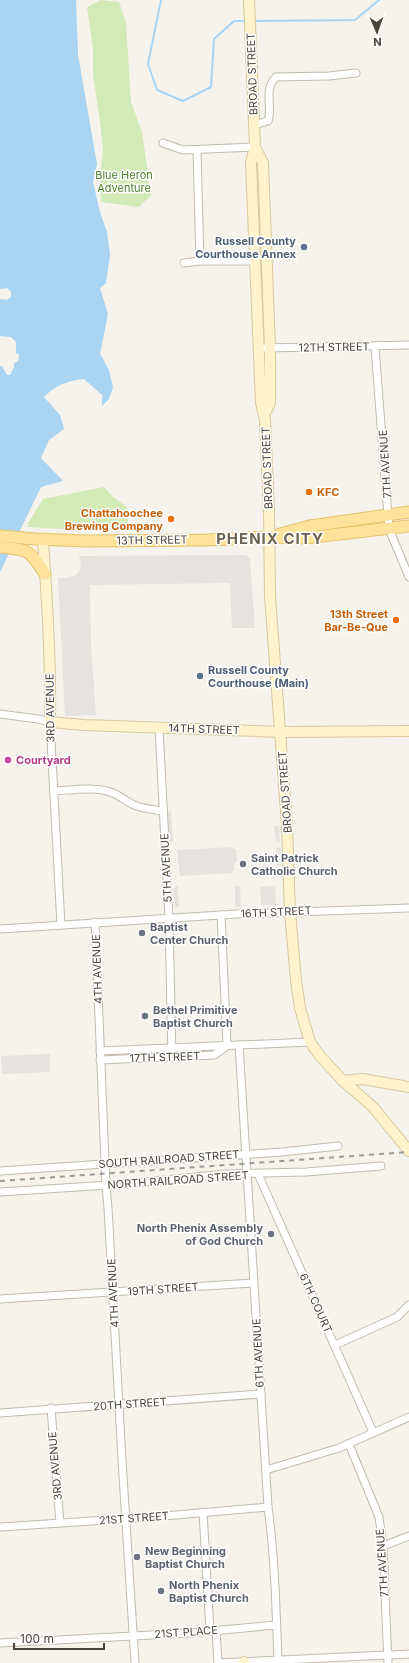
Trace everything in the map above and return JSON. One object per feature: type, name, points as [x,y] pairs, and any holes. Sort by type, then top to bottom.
[{"type":"main road","name":"BROAD STREET","points":[[249,0],[255,147],[251,163],[261,403],[265,413],[270,537],[270,596],[281,732],[288,843],[290,912],[298,994],[310,1042],[320,1056],[343,1081],[373,1107],[409,1151]]},
{"type":"main road","name":"BROAD STREET","points":[[255,147],[263,163],[270,348],[270,403],[265,413]]},
{"type":"main road","name":"13TH STREET","points":[[270,537],[310,526],[409,512]]},
{"type":"main road","name":"13TH STREET","points":[[0,536],[39,539],[160,541],[270,537],[305,538],[409,526]]},
{"type":"main road","name":"3RD AVENUE","points":[[39,539],[45,574],[50,722]]},
{"type":"main road","points":[[0,547],[24,550],[34,557],[45,574]]},
{"type":"main road","name":"14TH STREET","points":[[50,722],[84,725],[281,732],[409,731]]},
{"type":"main road","points":[[343,1081],[363,1079],[409,1087]]},
{"type":"street","points":[[254,125],[268,122],[271,114],[269,91],[271,82],[276,77],[330,76],[356,73]]},
{"type":"street","points":[[163,143],[183,150],[255,147]]},
{"type":"street","points":[[197,150],[200,261]]},
{"type":"street","points":[[184,262],[256,260]]},
{"type":"street","name":"12TH STREET","points":[[259,348],[409,346]]},
{"type":"street","name":"7TH AVENUE","points":[[375,347],[389,528],[409,577]]},
{"type":"street","name":"14TH STREET","points":[[0,714],[50,722]]},
{"type":"street","name":"3RD AVENUE","points":[[50,722],[61,925]]},
{"type":"street","name":"5TH AVENUE","points":[[160,728],[169,918],[172,1057]]},
{"type":"street","points":[[54,791],[86,789],[98,790],[113,793],[138,806],[163,811]]},
{"type":"street","name":"16TH STREET","points":[[0,929],[221,915],[409,908]]},
{"type":"street","points":[[221,915],[227,1046]]},
{"type":"street","name":"4TH AVENUE","points":[[95,922],[106,1185],[125,1519],[135,1663]]},
{"type":"street","name":"17TH STREET","points":[[100,1051],[310,1042]]},
{"type":"street","name":"6TH AVENUE","points":[[239,1045],[268,1507],[272,1535],[276,1597],[278,1661]]},
{"type":"street","name":"17TH STREET","points":[[100,1060],[214,1055],[227,1046]]},
{"type":"street","name":"SOUTH RAILROAD STREET","points":[[0,1171],[338,1146]]},
{"type":"street","name":"NORTH RAILROAD STREET","points":[[0,1192],[106,1185],[226,1174],[306,1172],[380,1166]]},
{"type":"street","name":"6TH COURT","points":[[258,1174],[373,1432]]},
{"type":"street","name":"19TH STREET","points":[[0,1299],[253,1283]]},
{"type":"street","points":[[335,1345],[397,1317],[409,1305]]},
{"type":"street","name":"20TH STREET","points":[[0,1413],[51,1408],[261,1394]]},
{"type":"street","name":"3RD AVENUE","points":[[51,1408],[53,1450],[60,1523]]},
{"type":"street","points":[[266,1470],[326,1453],[409,1417]]},
{"type":"street","name":"7TH AVENUE","points":[[349,1444],[379,1517],[383,1546],[387,1659]]},
{"type":"street","name":"21ST STREET","points":[[0,1527],[125,1519],[268,1507]]},
{"type":"street","points":[[203,1512],[213,1631],[218,1663],[387,1659],[409,1654]]},
{"type":"street","points":[[383,1546],[409,1536]]},
{"type":"street","name":"21ST PLACE","points":[[0,1643],[213,1631],[276,1625]]},
{"type":"green space","name":"Blue Heron Adventure","points":[[101,0],[119,2],[126,23],[131,102],[142,132],[151,195],[139,207],[101,202],[100,177],[103,151],[93,75],[93,49],[87,7]]},
{"type":"green space","points":[[104,487],[113,497],[127,507],[129,513],[127,529],[81,530],[27,527],[43,499]]},
{"type":"shaded area","points":[[246,555],[250,559],[255,628],[232,628],[230,583],[90,585],[91,645],[96,715],[65,716],[58,578],[76,575],[80,570],[81,564],[79,556]]},
{"type":"shaded area","points":[[171,810],[173,840],[170,845],[167,814]]},
{"type":"shaded area","points":[[274,826],[279,826],[280,841],[276,842]]},
{"type":"shaded area","points":[[233,847],[233,849],[236,849],[237,862],[234,863],[234,871],[232,871],[232,873],[180,876],[177,850]]},
{"type":"shaded area","points":[[281,847],[282,865],[277,866],[276,848]]},
{"type":"shaded area","points":[[178,886],[179,906],[175,908],[173,888]]},
{"type":"shaded area","points":[[235,886],[240,886],[241,907],[235,907]]},
{"type":"shaded area","points":[[275,886],[276,905],[261,905],[260,887]]},
{"type":"shaded area","points":[[50,1054],[50,1072],[2,1074],[1,1056]]},
{"type":"water","points":[[0,0],[76,0],[78,55],[97,164],[93,182],[100,212],[107,232],[110,255],[106,283],[100,288],[108,314],[100,354],[109,370],[113,387],[109,399],[102,406],[102,395],[84,379],[62,384],[53,389],[44,397],[60,415],[64,429],[49,440],[41,458],[63,481],[41,487],[0,572],[0,367],[2,366],[7,375],[10,375],[14,367],[14,363],[18,361],[19,354],[16,353],[16,342],[11,337],[0,336],[0,299],[7,300],[11,297],[11,292],[7,288],[0,289]]},
{"type":"waterway","points":[[161,0],[148,64],[157,90],[183,101],[211,87],[214,39],[234,21],[247,21]]},
{"type":"waterway","points":[[253,21],[355,20],[379,0]]},
{"type":"railway","points":[[0,1181],[409,1152]]},
{"type":"place","name":"Russell County Courthouse Annex","points":[[304,247]]},
{"type":"place","name":"KFC","points":[[309,492]]},
{"type":"place","name":"Chattahoochee Brewing Company","points":[[171,519]]},
{"type":"place","name":"13th Street Bar-Be-Que","points":[[396,620]]},
{"type":"place","name":"Russell County Courthouse (Main)","points":[[200,676]]},
{"type":"place","name":"Courtyard","points":[[8,760]]},
{"type":"place","name":"Saint Patrick Catholic Church","points":[[243,864]]},
{"type":"place","name":"Baptist Center Church","points":[[142,933]]},
{"type":"place","name":"Bethel Primitive Baptist Church","points":[[145,1016]]},
{"type":"place","name":"North Phenix Assembly of God Church","points":[[271,1234]]},
{"type":"place","name":"New Beginning Baptist Church","points":[[137,1557]]},
{"type":"place","name":"North Phenix Baptist Church","points":[[161,1591]]},
{"type":"district","name":"PHENIX CITY","points":[[270,539]]}]
